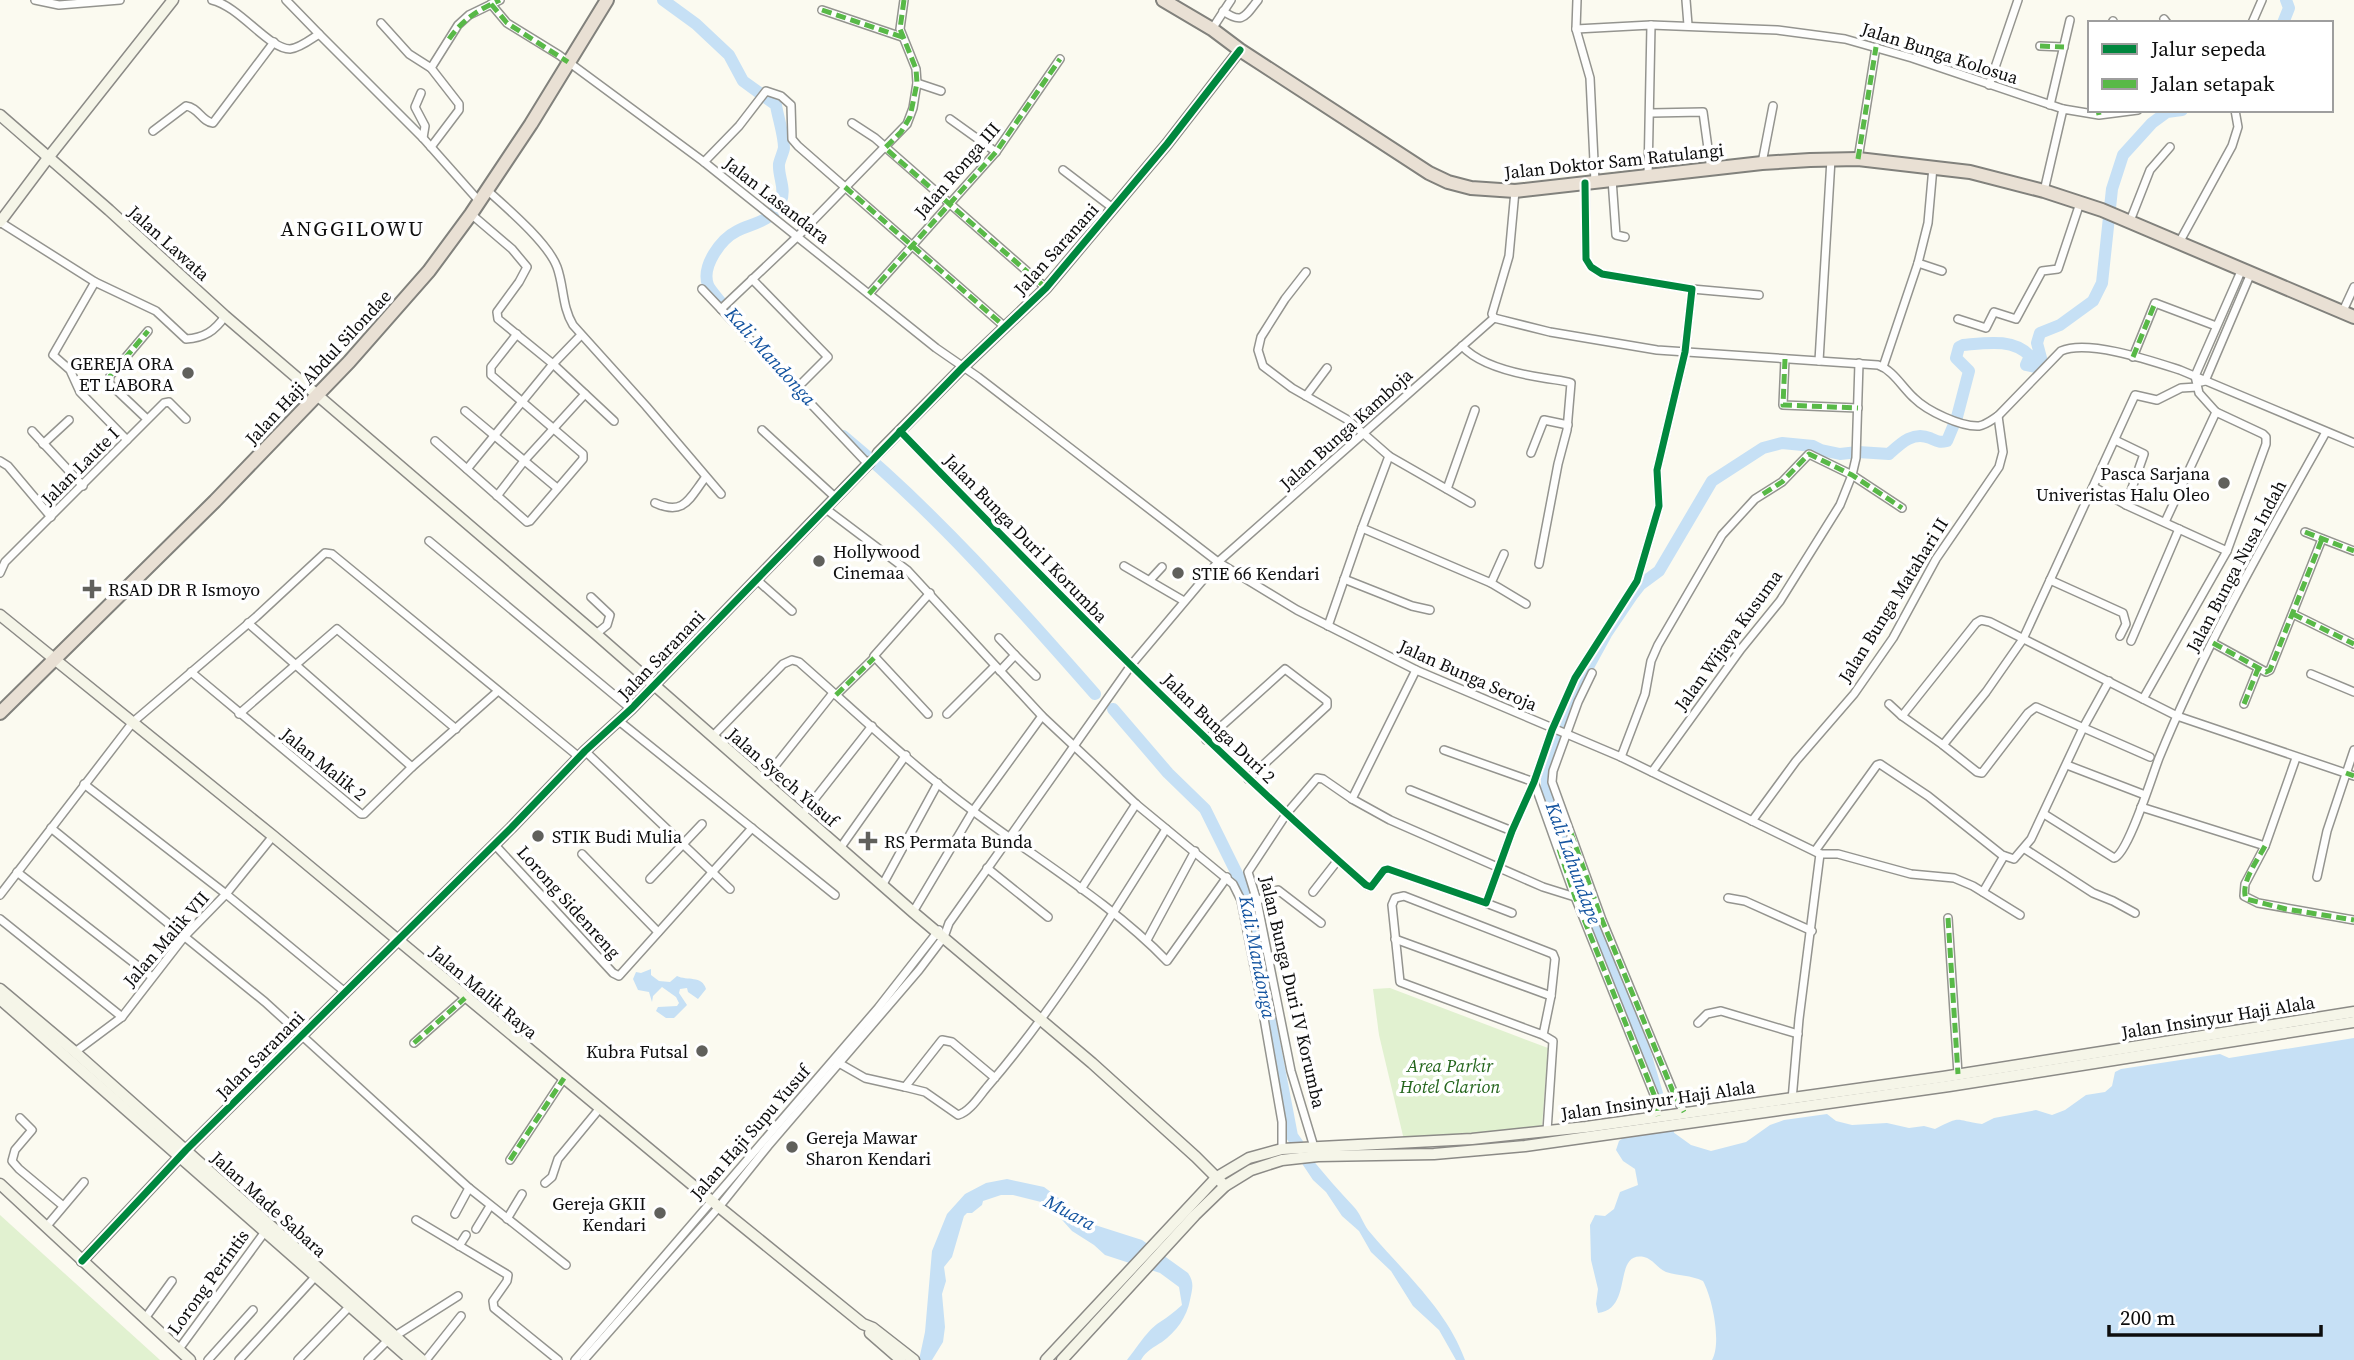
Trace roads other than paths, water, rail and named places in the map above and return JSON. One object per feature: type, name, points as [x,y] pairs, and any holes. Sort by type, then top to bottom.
[{"type":"highway","name":"Jalan Haji Abdul Silondae","points":[[0,713],[215,501],[349,362],[429,271],[471,214],[542,107],[607,0]]},
{"type":"highway","name":"Jalan Doktor Sam Ratulangi","points":[[1163,0],[1212,29],[1429,173],[1458,185],[1515,191],[1762,163],[1830,159],[1858,159],[1970,172],[2044,191],[2102,210],[2180,241],[2348,315]]},
{"type":"street","points":[[35,0],[59,5],[120,0]]},
{"type":"street","points":[[173,0],[0,222],[95,282],[156,310],[186,339],[211,333],[225,316]]},
{"type":"street","points":[[212,0],[230,7],[283,48],[295,48],[319,34]]},
{"type":"street","points":[[286,0],[423,138],[479,201]]},
{"type":"street","points":[[431,68],[458,25],[470,15],[500,0]]},
{"type":"street","points":[[721,309],[901,132],[910,117],[917,83],[916,69],[900,29],[904,0]]},
{"type":"street","points":[[1212,29],[1231,0]]},
{"type":"street","points":[[1223,11],[1232,18],[1240,19],[1258,0]]},
{"type":"street","points":[[1577,0],[1576,29],[1590,78],[1590,183],[1584,236],[1586,259],[1591,267],[1602,274],[1692,289],[1759,295]]},
{"type":"street","points":[[1686,0],[1688,25]]},
{"type":"street","points":[[1989,85],[2018,0]]},
{"type":"street","points":[[2253,21],[2262,0]]},
{"type":"street","name":"Jalan Lasandara","points":[[491,4],[507,23],[568,62],[704,162],[963,367]]},
{"type":"street","points":[[822,10],[902,37]]},
{"type":"street","points":[[2050,105],[2070,20]]},
{"type":"street","points":[[381,23],[409,54],[431,68],[460,106],[431,147]]},
{"type":"street","points":[[1648,177],[1651,25]]},
{"type":"street","name":"Jalan Bunga Kolosua","points":[[1576,29],[1688,25],[1811,33],[1876,47],[2063,109],[2088,112]]},
{"type":"street","points":[[153,131],[186,106],[194,109],[208,122],[213,122],[274,42]]},
{"type":"street","points":[[2040,46],[2064,47]]},
{"type":"street","points":[[1858,159],[1876,47]]},
{"type":"street","name":"Jalan Saranani","points":[[82,1261],[183,1154],[495,845],[582,754],[631,709],[963,367],[1046,288],[1114,209],[1240,50]]},
{"type":"street","name":"Jalan Ronga III","points":[[869,295],[996,152],[1060,59]]},
{"type":"street","points":[[917,83],[941,91]]},
{"type":"street","points":[[704,162],[769,90],[790,103],[794,142],[1005,327]]},
{"type":"street","points":[[421,93],[415,107],[426,128],[423,138]]},
{"type":"street","points":[[1762,163],[1773,106]]},
{"type":"street","points":[[2044,191],[2063,109]]},
{"type":"street","points":[[1651,113],[1702,111],[1711,170]]},
{"type":"street","points":[[2180,241],[2232,146],[2238,127],[2235,112]]},
{"type":"street","name":"Jalan Lawata","points":[[0,115],[225,316],[318,394]]},
{"type":"street","points":[[950,119],[996,152]]},
{"type":"street","points":[[852,123],[866,131],[1046,288]]},
{"type":"street","points":[[2130,221],[2150,170],[2170,147]]},
{"type":"street","points":[[1819,361],[1830,159]]},
{"type":"street","points":[[1883,367],[1918,263],[1928,223],[1933,167]]},
{"type":"street","points":[[1063,170],[1114,209]]},
{"type":"street","points":[[1612,179],[1616,235],[1625,237]]},
{"type":"street","points":[[487,189],[551,256],[558,269],[567,313],[582,335],[720,494]]},
{"type":"street","points":[[1515,191],[1509,256],[1492,314],[1494,318],[1516,325],[1590,340],[1685,352],[1859,363],[1883,367],[1921,405],[1938,414],[1982,426],[1998,416],[2061,351],[2090,348],[2151,360],[2199,382],[2354,443]]},
{"type":"street","points":[[1958,319],[1986,328],[1994,312],[2016,319],[2042,271],[2058,269],[2080,203]]},
{"type":"street","points":[[471,214],[512,249],[527,267],[497,314],[498,319],[553,364],[614,421]]},
{"type":"street","points":[[1918,263],[1942,271]]},
{"type":"street","points":[[2143,699],[2227,551],[2260,466],[2267,440],[2263,434],[2216,412],[2202,397],[2199,382],[2216,326],[2247,270]]},
{"type":"street","points":[[1943,746],[1986,692],[2023,639],[2136,396],[2157,400],[2199,382],[2247,270]]},
{"type":"street","points":[[1306,272],[1263,332],[1258,350],[1266,369],[1341,416],[1365,433],[1389,456],[1471,503]]},
{"type":"street","points":[[752,279],[828,356],[797,388]]},
{"type":"street","points":[[95,282],[53,355],[70,370],[80,393],[127,440]]},
{"type":"street","points":[[2348,315],[2354,287]]},
{"type":"street","points":[[702,289],[797,388],[872,460]]},
{"type":"street","points":[[1512,913],[1486,903],[1512,831],[1534,793],[1534,782],[1575,678],[1637,581],[1659,506],[1657,470],[1685,352],[1692,289]]},
{"type":"street","points":[[2133,357],[2155,303],[2216,326]]},
{"type":"street","name":"Jalan Bunga Kamboja","points":[[1219,562],[1494,318]]},
{"type":"street","points":[[147,419],[109,383],[110,376],[148,331]]},
{"type":"street","points":[[435,441],[522,520],[529,522],[584,456],[490,372],[517,334]]},
{"type":"street","points":[[467,469],[553,364],[582,335]]},
{"type":"street","points":[[1462,346],[1473,357],[1497,366],[1571,383],[1568,425],[1539,564]]},
{"type":"street","points":[[1785,359],[1783,405],[1858,408]]},
{"type":"street","name":"Jalan Wijaya Kusuma","points":[[1652,772],[1741,649],[1780,601],[1840,505],[1852,475],[1858,447],[1859,363]]},
{"type":"street","name":"Jalan Bunga Seroja","points":[[963,367],[1219,562],[1328,626],[1416,670],[1621,757],[1817,853],[1838,854],[1904,873],[1954,878],[1983,891],[2020,915]]},
{"type":"street","points":[[1306,396],[1327,368]]},
{"type":"street","name":"Jalan Syech Yusuf","points":[[318,394],[713,736],[762,782],[1092,1063],[1225,1186]]},
{"type":"street","points":[[497,496],[524,461],[585,394]]},
{"type":"street","name":"Jalan Laute I","points":[[0,573],[5,562],[164,404],[169,402],[186,419]]},
{"type":"street","points":[[465,411],[557,488]]},
{"type":"street","points":[[1447,489],[1475,411]]},
{"type":"street","points":[[2165,522],[2216,412]]},
{"type":"street","name":"Jalan Bunga Matahari II","points":[[1752,821],[1796,761],[1854,694],[1893,638],[1936,559],[1999,467],[2003,452],[1998,416]]},
{"type":"street","points":[[43,444],[69,419]]},
{"type":"street","points":[[1531,453],[1544,420],[1568,425]]},
{"type":"street","points":[[762,430],[836,498]]},
{"type":"street","points":[[32,431],[83,486]]},
{"type":"street","name":"Jalan Bunga Duri I Korumba","points":[[900,431],[1045,580],[1132,664]]},
{"type":"street","name":"Jalan Bunga Nusa Indah","points":[[2044,814],[2115,858],[2120,855],[2177,716],[2326,432]]},
{"type":"street","points":[[2117,440],[2144,454],[2126,505]]},
{"type":"street","points":[[1621,757],[1645,694],[1654,653],[1721,535],[1755,499],[1782,482],[1808,454],[1852,475],[1902,508]]},
{"type":"street","points":[[1328,626],[1389,456]]},
{"type":"street","points":[[0,461],[51,517]]},
{"type":"street","points":[[655,503],[672,509],[679,507],[705,478]]},
{"type":"street","points":[[2094,487],[2126,505],[2227,551]]},
{"type":"street","points":[[826,509],[893,559],[930,593],[1042,716],[1136,804],[1227,877],[1239,894],[1244,915],[1286,1152]]},
{"type":"street","points":[[1362,528],[1491,583],[1526,604]]},
{"type":"street","points":[[2131,641],[2179,529]]},
{"type":"street","points":[[2305,532],[2354,551]]},
{"type":"street","points":[[2213,643],[2266,673],[2270,670],[2322,539]]},
{"type":"street","points":[[429,541],[631,709]]},
{"type":"street","points":[[0,895],[133,722],[248,623],[325,552],[498,691],[582,754],[730,889]]},
{"type":"street","points":[[1491,583],[1504,555]]},
{"type":"street","name":"Jalan Haji Supu Yusuf","points":[[584,1360],[941,934],[1132,664],[1219,562]]},
{"type":"street","points":[[1124,566],[1184,601]]},
{"type":"street","points":[[1045,580],[1056,567]]},
{"type":"street","points":[[1150,580],[1161,567]]},
{"type":"street","points":[[1344,579],[1412,606],[1430,610]]},
{"type":"street","points":[[757,580],[792,611]]},
{"type":"street","points":[[2050,580],[2123,613],[2126,620],[2120,636]]},
{"type":"street","points":[[762,782],[834,694],[874,658],[876,652],[930,593]]},
{"type":"street","points":[[590,597],[610,615],[607,625],[596,634]]},
{"type":"street","points":[[2293,614],[2354,644]]},
{"type":"street","name":"Jalan Malik Raya","points":[[0,615],[273,836],[863,1324]]},
{"type":"street","points":[[1902,716],[1978,621],[1990,622],[2177,716],[2350,774]]},
{"type":"street","points":[[248,623],[412,767]]},
{"type":"street","points":[[239,715],[335,630],[340,630],[456,729]]},
{"type":"street","points":[[999,638],[1036,676]]},
{"type":"street","points":[[947,714],[1014,655]]},
{"type":"street","points":[[874,658],[928,714]]},
{"type":"street","points":[[713,736],[787,661],[799,662],[938,783],[1082,889],[1147,940],[1167,961],[1227,877]]},
{"type":"street","name":"Jalan Bunga Duri 2","points":[[1132,664],[1206,740],[1369,887],[1388,869],[1486,903]]},
{"type":"street","points":[[1206,740],[1285,669],[1327,701],[1327,706],[1248,779]]},
{"type":"street","points":[[2244,704],[2258,669]]},
{"type":"street","points":[[1416,670],[1352,799],[1390,820],[1499,868],[1575,897]]},
{"type":"street","name":"Jalan Malik 2","points":[[191,672],[360,814],[364,814],[412,767],[498,691]]},
{"type":"street","points":[[1592,673],[1578,702],[1552,779],[1602,920],[1681,1116]]},
{"type":"street","points":[[2311,674],[2354,692]]},
{"type":"street","points":[[1792,1102],[1812,931],[1817,853],[1877,765],[1882,764],[1928,796],[2004,856],[2014,859],[2025,849],[2044,814],[2083,728],[2109,681]]},
{"type":"street","points":[[1889,704],[1972,769],[1982,773],[2033,708],[2040,708],[2150,757]]},
{"type":"street","points":[[913,912],[973,811],[1042,716]]},
{"type":"street","points":[[619,720],[835,895]]},
{"type":"street","points":[[802,815],[872,726]]},
{"type":"street","points":[[1444,750],[1534,782]]},
{"type":"street","points":[[2317,877],[2327,831],[2350,774],[2354,750]]},
{"type":"street","points":[[841,848],[906,755]]},
{"type":"street","points":[[2296,758],[2265,846],[2245,884],[2246,899],[2286,909],[2354,920]]},
{"type":"street","points":[[2067,765],[2145,796]]},
{"type":"street","name":"Jalan Bunga Duri IV Korumba","points":[[1315,1150],[1291,1071],[1257,901],[1249,880],[1249,869],[1287,813],[1318,777],[1352,799]]},
{"type":"street","points":[[883,884],[938,783]]},
{"type":"street","points":[[84,784],[226,894],[345,992]]},
{"type":"street","points":[[1410,790],[1512,831]]},
{"type":"street","points":[[1534,793],[1547,811],[1575,897],[1655,1097],[1660,1119]]},
{"type":"street","points":[[1082,889],[1136,804]]},
{"type":"street","points":[[1547,811],[1560,806]]},
{"type":"street","points":[[2141,807],[2265,846]]},
{"type":"street","points":[[650,879],[702,824]]},
{"type":"street","points":[[51,828],[303,1035],[469,1188],[566,1265]]},
{"type":"street","points":[[582,854],[658,932],[752,828]]},
{"type":"street","points":[[836,1062],[865,1078],[925,1092],[959,1115],[967,1110],[1041,1021],[1166,829]]},
{"type":"street","name":"Jalan Malik VII","points":[[75,1052],[122,1017],[184,937],[226,894],[273,836]]},
{"type":"street","name":"Lorong Sidenreng","points":[[495,845],[612,973],[619,976],[622,974],[658,932]]},
{"type":"street","points":[[2025,849],[2093,893],[2134,913]]},
{"type":"street","points":[[1147,940],[1195,851]]},
{"type":"street","points":[[1983,891],[2004,856]]},
{"type":"street","points":[[1313,892],[1338,860]]},
{"type":"street","points":[[987,868],[1048,917]]},
{"type":"street","points":[[17,872],[152,977]]},
{"type":"street","points":[[1257,901],[1278,890],[1321,923]]},
{"type":"street","points":[[1543,1035],[1551,996],[1555,959],[1553,954],[1404,896],[1396,897],[1393,902],[1395,939],[1399,981],[1402,984],[1551,1038],[1554,1043],[1547,1131]]},
{"type":"street","points":[[1728,898],[1753,904],[1812,931]]},
{"type":"street","points":[[1948,918],[1958,1074]]},
{"type":"street","points":[[0,919],[122,1017]]},
{"type":"street","points":[[1395,939],[1551,996]]},
{"type":"street","name":"Jalan Made Sabara","points":[[0,989],[75,1052],[264,1233],[353,1306]]},
{"type":"street","points":[[414,1043],[466,998]]},
{"type":"street","name":"Jalan Made Sabara","points":[[0,999],[183,1154],[353,1306],[391,1338],[424,1360]]},
{"type":"street","points":[[1698,1023],[1707,1014],[1729,1012],[1798,1034]]},
{"type":"street","name":"Jalan Insinyur Haji Alala","points":[[1315,1150],[1434,1154],[1485,1150],[1681,1116],[1949,1086],[2213,1039],[2228,1031],[2354,1012]]},
{"type":"street","name":"Jalan Insinyur Haji Alala","points":[[1792,1102],[1958,1074],[2213,1039],[2229,1043],[2354,1022]]},
{"type":"street","points":[[905,1087],[942,1040],[952,1042],[995,1078]]},
{"type":"street","points":[[510,1160],[564,1078]]},
{"type":"street","points":[[545,1183],[552,1177],[558,1159],[600,1108]]},
{"type":"street","points":[[20,1118],[32,1130],[15,1150],[12,1161],[62,1206]]},
{"type":"street","name":"Jalan Insinyur Haji Alala","points":[[1062,1360],[1160,1237],[1217,1177],[1249,1158],[1286,1152],[1472,1139],[1660,1119]]},
{"type":"street","name":"Jalan Insinyur Haji Alala","points":[[1046,1360],[1169,1244],[1225,1186],[1286,1152]]},
{"type":"street","points":[[46,1227],[84,1182]]},
{"type":"street","points":[[0,1184],[190,1360]]},
{"type":"street","points":[[455,1214],[469,1188]]},
{"type":"street","points":[[507,1219],[522,1194]]},
{"type":"street","name":"Jalan Haji Supu Yusuf","points":[[575,1360],[715,1204]]},
{"type":"street","points":[[476,1228],[490,1206]]},
{"type":"street","points":[[416,1220],[508,1275],[507,1281],[493,1301],[494,1308],[558,1360]]},
{"type":"street","name":"Lorong Perintis","points":[[179,1349],[264,1233]]},
{"type":"street","points":[[459,1246],[466,1235]]},
{"type":"street","points":[[239,1360],[315,1277]]},
{"type":"street","points":[[146,1317],[172,1281]]},
{"type":"street","points":[[368,1360],[391,1338],[458,1296]]},
{"type":"street","points":[[298,1360],[353,1306]]},
{"type":"street","points":[[208,1360],[253,1310]]},
{"type":"street","points":[[424,1360],[461,1316]]},
{"type":"street","points":[[863,1324],[901,1360]]},
{"type":"street","points":[[863,1324],[873,1328],[914,1360]]},
{"type":"street","name":"Jalan Made Sabara","points":[[391,1338],[411,1360]]},
{"type":"water","points":[[651,969],[651,975],[659,981],[670,982],[677,976],[698,980],[706,989],[698,999],[688,992],[687,988],[680,989],[679,993],[687,1005],[674,1018],[666,1018],[656,1011],[658,1007],[677,1006],[679,1003],[676,997],[662,987],[653,996],[652,1002],[649,992],[638,990],[633,979],[636,972]]},
{"type":"water","points":[[2354,1038],[2354,1360],[1712,1360],[1716,1343],[1715,1320],[1703,1281],[1666,1272],[1644,1257],[1634,1258],[1628,1263],[1616,1302],[1609,1309],[1598,1313],[1598,1289],[1591,1260],[1590,1225],[1595,1215],[1605,1216],[1614,1209],[1620,1192],[1638,1185],[1635,1169],[1623,1161],[1616,1150],[1623,1138],[1668,1131],[1691,1145],[1711,1151],[1746,1142],[1770,1125],[1784,1120],[1827,1114],[1836,1121],[1852,1125],[1887,1123],[1909,1128],[1924,1126],[1935,1129],[1955,1120],[1982,1124],[1994,1118],[2036,1110],[2052,1115],[2065,1110],[2086,1095],[2105,1092],[2112,1086],[2115,1072],[2121,1069],[2220,1054],[2229,1058]]},
{"type":"water","points":[[1311,1158],[1356,1209],[1368,1230],[1435,1307],[1457,1341],[1465,1360],[1456,1360],[1439,1330],[1413,1306],[1391,1271],[1371,1252],[1359,1231],[1342,1216],[1326,1192],[1313,1180],[1301,1162]]},
{"type":"water","name":"Muara","points":[[1007,1179],[1044,1187],[1095,1225],[1142,1240],[1188,1273],[1192,1280],[1189,1306],[1172,1334],[1141,1360],[1127,1360],[1151,1329],[1182,1305],[1179,1287],[1160,1273],[1105,1255],[1072,1231],[1055,1212],[1041,1202],[1001,1195],[983,1201],[972,1213],[964,1216],[952,1257],[944,1267],[946,1281],[942,1294],[945,1327],[943,1342],[932,1360],[919,1360],[925,1332],[932,1251],[947,1214],[965,1194],[986,1183]]},
{"type":"waterway","name":"Kali Mandonga","points":[[663,0],[696,24],[729,55],[743,81],[776,105],[784,143],[779,164],[783,192],[781,201],[768,217],[737,231],[725,240],[714,254],[707,270],[710,289],[742,327]]},
{"type":"waterway","name":"Kali Lahundape","points":[[2284,21],[2289,8],[2286,0]]},
{"type":"waterway","name":"Kali Lahundape","points":[[1668,1131],[1645,1053],[1550,804],[1547,771],[1577,687],[1606,634],[1633,594],[1640,585],[1659,571],[1712,481],[1763,448],[1782,443],[1813,446],[1840,454],[1889,454],[1913,437],[1924,436],[1947,441],[1957,417],[1969,371],[1956,358],[1959,347],[1963,345],[1999,343],[2016,346],[2030,356],[2026,365],[2035,367],[2041,358],[2037,343],[2040,333],[2060,325],[2093,301],[2102,283],[2112,189],[2123,155],[2152,123],[2167,112]]},
{"type":"waterway","name":"Kali Mandonga","points":[[843,436],[942,527],[1095,694]]},
{"type":"waterway","name":"Kali Mandonga","points":[[1113,709],[1168,773],[1205,809],[1245,890],[1292,1136],[1306,1156]]},
{"type":"place","name":"GEREJA ORA ET LABORA","points":[[188,373]]},
{"type":"place","name":"Pasca Sarjana Univeristas Halu Oleo","points":[[2224,483]]},
{"type":"place","name":"Hollywood Cinemaa","points":[[819,561]]},
{"type":"place","name":"STIE 66 Kendari","points":[[1178,573]]},
{"type":"place","name":"RSAD DR R Ismoyo","points":[[92,589]]},
{"type":"place","name":"STIK Budi Mulia","points":[[538,836]]},
{"type":"place","name":"RS Permata Bunda","points":[[868,841]]},
{"type":"place","name":"Kubra Futsal","points":[[702,1051]]},
{"type":"place","name":"Gereja Mawar Sharon Kendari","points":[[792,1147]]},
{"type":"place","name":"Gereja GKII Kendari","points":[[660,1213]]},
{"type":"district","name":"ANGGILOWU","points":[[353,228]]},
{"type":"park label","name":"Area Parkir Hotel Clarion","points":[[1450,1075]]}]
